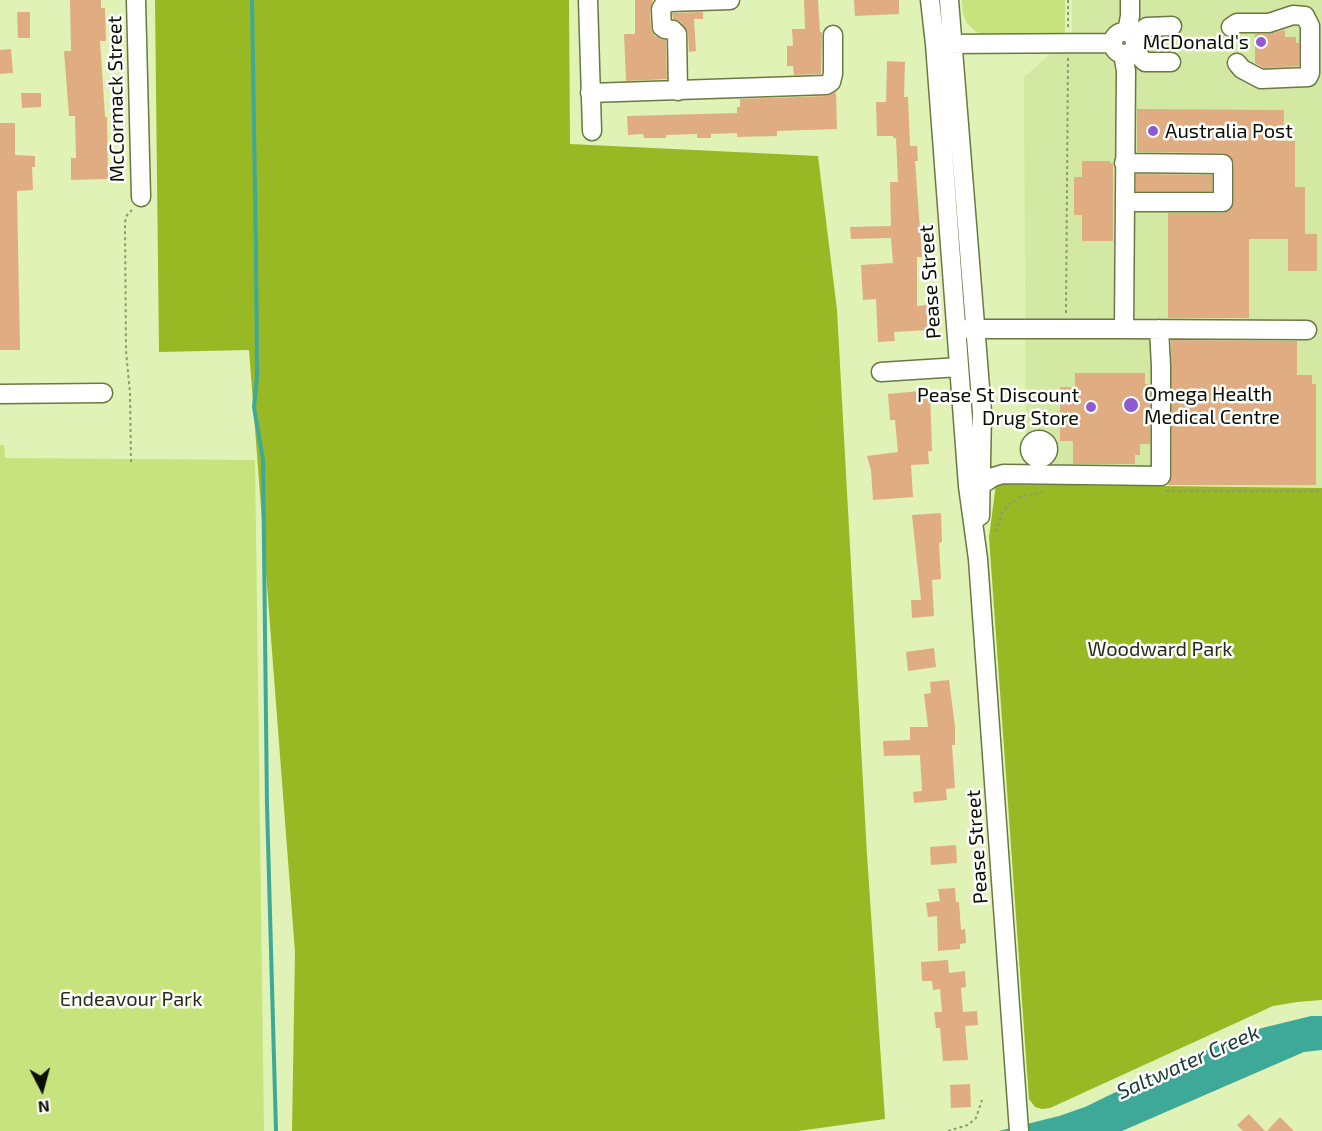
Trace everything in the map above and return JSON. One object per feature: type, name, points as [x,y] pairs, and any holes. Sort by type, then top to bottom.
[{"type":"street","name":"McCormack Street","points":[[136,0],[141,197]]},
{"type":"street","points":[[588,0],[592,131]]},
{"type":"street","points":[[678,91],[676,34],[673,30],[662,27],[661,9],[669,2],[730,0]]},
{"type":"street","name":"Pease Street","points":[[930,0],[944,44],[975,329],[982,412],[978,559]]},
{"type":"street","name":"Pease Street","points":[[949,0],[944,44],[956,329],[968,486],[978,559],[1019,1122]]},
{"type":"street","points":[[1124,329],[1126,43],[1130,0]]},
{"type":"street","points":[[1234,25],[1269,23],[1293,15],[1305,16],[1309,21],[1310,73],[1308,77],[1261,80],[1242,69],[1237,63]]},
{"type":"street","points":[[944,44],[1126,43],[1147,27],[1172,26]]},
{"type":"street","points":[[590,93],[826,85],[831,82],[833,74],[833,35]]},
{"type":"street","points":[[1126,43],[1145,62],[1171,62]]},
{"type":"street","points":[[1124,163],[1223,164],[1223,202],[1125,202]]},
{"type":"street","points":[[956,329],[1307,330]]},
{"type":"street","points":[[981,485],[1003,474],[1042,483],[1161,476],[1159,329]]},
{"type":"street","points":[[881,372],[959,367]]},
{"type":"street","points":[[0,394],[103,393]]},
{"type":"street","points":[[1042,483],[1047,454]]},
{"type":"path","points":[[1068,0],[1068,36]]},
{"type":"path","points":[[1066,320],[1068,52]]},
{"type":"path","points":[[132,462],[126,351],[125,222],[129,212],[134,209],[141,197]]},
{"type":"path","points":[[996,532],[1002,513],[1010,503],[1042,483]]},
{"type":"path","points":[[1159,491],[1322,491]]},
{"type":"path","points":[[948,1131],[968,1125],[976,1118],[982,1100]]},
{"type":"shaded area","points":[[1072,0],[1322,0],[1322,488],[1026,482],[1024,77],[1072,35]]},
{"type":"green space","points":[[155,0],[569,0],[570,144],[818,156],[837,310],[867,855],[885,1119],[798,1131],[292,1131],[295,952],[249,350],[159,352]]},
{"type":"green space","points":[[962,0],[1065,0],[1065,33],[987,35],[976,32],[967,23],[963,14]]},
{"type":"green space","name":"Endeavour Park","points":[[0,445],[4,445],[5,458],[255,460],[264,1131],[0,1131]]},
{"type":"green space","name":"Woodward Park","points":[[996,484],[1322,488],[1322,1000],[1273,1006],[1050,1108],[1042,1109],[1035,1107],[1029,1099],[989,537]]},
{"type":"water","name":"Saltwater Creek","points":[[1311,1016],[1322,1016],[1322,1050],[1304,1052],[1122,1131],[999,1131],[1085,1107],[1163,1069],[1226,1042],[1262,1028]]},
{"type":"building","points":[[70,0],[101,0],[101,8],[105,8],[106,41],[100,41],[105,117],[107,117],[108,179],[71,180],[71,158],[76,158],[75,116],[69,116],[64,51],[71,51]]},
{"type":"building","points":[[635,0],[653,0],[650,10],[651,28],[655,36],[666,40],[667,79],[626,81],[624,34],[635,34]]},
{"type":"building","points":[[804,0],[818,0],[820,32],[822,32],[821,74],[794,75],[793,66],[787,66],[787,46],[793,46],[792,29],[805,29]]},
{"type":"building","points":[[854,0],[899,0],[899,14],[855,16]]},
{"type":"building","points":[[17,12],[30,12],[30,38],[18,38]]},
{"type":"building","points":[[703,12],[703,19],[694,19],[696,51],[689,52],[688,33],[681,22],[673,19],[672,13]]},
{"type":"building","points":[[1285,30],[1285,37],[1296,37],[1296,43],[1299,43],[1299,66],[1264,68],[1255,63],[1255,34],[1269,34]]},
{"type":"building","points":[[11,49],[13,73],[0,74],[0,50]]},
{"type":"building","points":[[887,61],[905,62],[904,97],[908,97],[910,146],[917,146],[918,161],[915,161],[922,257],[917,257],[917,306],[927,305],[928,330],[894,332],[895,341],[878,342],[876,299],[863,300],[861,265],[893,263],[891,238],[851,239],[850,227],[891,226],[890,182],[898,182],[896,138],[877,136],[876,102],[886,102]]},
{"type":"building","points":[[836,92],[837,129],[777,131],[777,136],[737,137],[737,133],[711,134],[711,138],[697,138],[697,134],[666,135],[666,138],[644,138],[643,134],[628,135],[627,116],[737,113],[740,99],[826,96]]},
{"type":"building","points":[[21,93],[41,93],[41,107],[22,108]]},
{"type":"building","points":[[1137,109],[1284,110],[1283,141],[1295,141],[1295,187],[1305,187],[1305,234],[1317,234],[1317,271],[1288,271],[1288,239],[1249,239],[1249,318],[1168,318],[1168,213],[1223,213],[1229,211],[1234,202],[1234,163],[1229,155],[1223,153],[1137,152]]},
{"type":"building","points":[[0,123],[15,123],[15,155],[35,156],[35,167],[32,167],[33,190],[17,191],[20,350],[0,350]]},
{"type":"building","points":[[1082,161],[1110,161],[1113,163],[1113,241],[1082,241],[1082,215],[1074,215],[1074,177],[1082,177]]},
{"type":"building","points":[[1136,174],[1212,175],[1212,191],[1136,191]]},
{"type":"building","points":[[1171,340],[1297,341],[1297,375],[1312,375],[1312,384],[1316,384],[1316,485],[1168,485],[1172,476]]},
{"type":"building","points":[[1075,373],[1145,373],[1145,384],[1150,384],[1150,444],[1140,444],[1140,455],[1135,455],[1135,464],[1073,464],[1073,441],[1060,441],[1060,387],[1075,387]]},
{"type":"building","points":[[930,390],[932,451],[928,451],[929,464],[911,465],[913,497],[873,500],[871,470],[867,456],[898,452],[895,420],[890,420],[888,394]]},
{"type":"building","points":[[941,513],[942,542],[939,543],[941,579],[932,580],[934,616],[912,618],[911,600],[921,600],[912,515]]},
{"type":"building","points":[[934,648],[936,667],[908,671],[906,652]]},
{"type":"building","points":[[949,680],[955,726],[955,745],[952,745],[955,788],[946,789],[947,800],[914,803],[913,792],[922,791],[920,755],[884,756],[883,741],[910,740],[910,727],[928,727],[924,694],[931,693],[930,682]]},
{"type":"building","points":[[956,845],[957,863],[931,865],[930,847]]},
{"type":"building","points":[[955,888],[956,902],[959,902],[961,930],[965,929],[966,943],[960,944],[960,949],[938,951],[937,916],[928,917],[926,903],[940,901],[938,889]]},
{"type":"building","points":[[948,960],[949,973],[965,971],[966,987],[961,988],[963,1012],[977,1011],[978,1025],[965,1026],[968,1060],[943,1061],[940,1028],[936,1028],[934,1012],[942,1012],[940,989],[933,990],[932,981],[922,981],[921,962]]},
{"type":"building","points":[[970,1084],[971,1107],[951,1108],[950,1085]]},
{"type":"building","points":[[1249,1114],[1265,1131],[1243,1131],[1237,1125]]},
{"type":"building","points":[[1280,1117],[1294,1131],[1267,1131]]},
{"type":"waterway","points":[[252,0],[257,376],[254,407],[263,460],[267,805],[276,1131]]},
{"type":"place","name":"McDonald's","points":[[1261,42]]},
{"type":"place","name":"Australia Post","points":[[1153,131]]},
{"type":"place","name":"Omega Health Medical Centre","points":[[1131,405]]},
{"type":"place","name":"Pease St Discount Drug Store","points":[[1091,407]]}]
